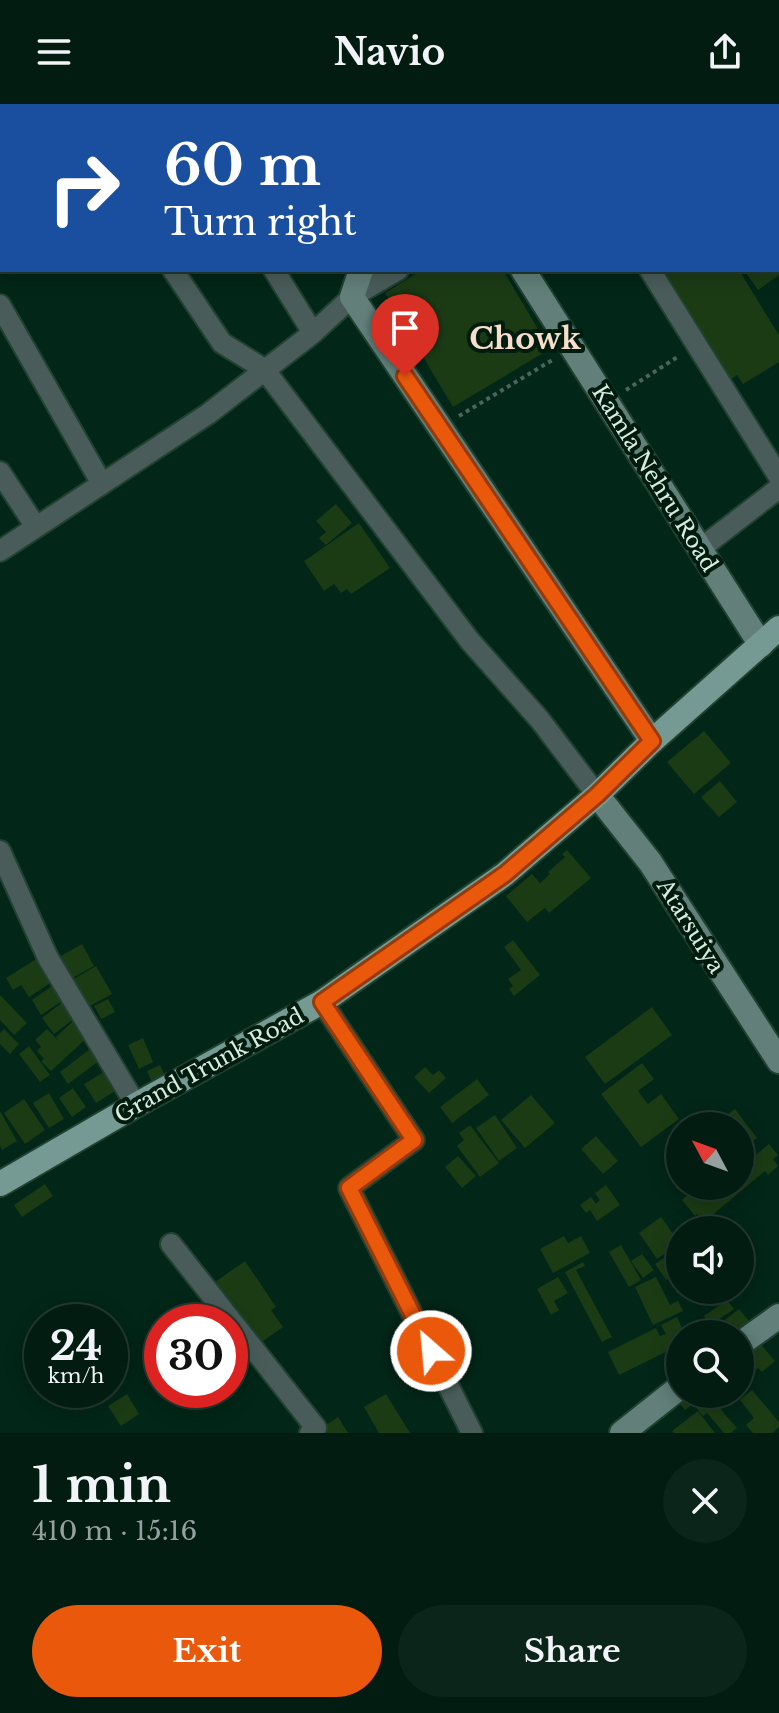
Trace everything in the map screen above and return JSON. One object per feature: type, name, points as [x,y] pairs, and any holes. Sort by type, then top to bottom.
[{"type":"main road","points":[[360,272],[352,297],[652,741]]},
{"type":"main road","name":"Kamla Nehru Road","points":[[524,272],[761,645]]},
{"type":"main road","name":"Grand Trunk Road","points":[[0,1184],[322,1002],[505,874],[597,795],[652,741],[779,628]]},
{"type":"main road","name":"Atarsuiya","points":[[597,795],[650,862],[779,1061]]},
{"type":"main road","points":[[754,1334],[779,1316]]},
{"type":"main road","points":[[622,1433],[666,1398]]},
{"type":"street","points":[[174,272],[222,343],[264,369],[470,641],[540,720],[597,795]]},
{"type":"street","points":[[275,272],[313,333]]},
{"type":"street","points":[[0,551],[208,414],[313,333],[352,297],[395,272]]},
{"type":"street","points":[[651,272],[779,477]]},
{"type":"street","points":[[0,305],[6,330],[102,484]]},
{"type":"street","points":[[0,472],[36,527]]},
{"type":"street","points":[[700,549],[779,488]]},
{"type":"street","points":[[0,851],[48,958],[136,1105]]},
{"type":"street","points":[[322,1002],[414,1140],[349,1188],[472,1433]]},
{"type":"street","points":[[171,1244],[316,1428],[310,1433]]},
{"type":"path","points":[[607,402],[695,345]]},
{"type":"path","points":[[440,428],[572,347]]},
{"type":"building","points":[[419,272],[504,272],[550,349],[453,407],[385,293]]},
{"type":"building","points":[[663,272],[740,272],[779,335],[779,362],[743,384],[737,375],[731,379]]},
{"type":"building","points":[[745,272],[779,272],[779,275],[758,290]]},
{"type":"building","points":[[336,504],[352,523],[326,545],[319,538],[326,532],[316,521]]},
{"type":"building","points":[[359,523],[390,568],[351,594],[347,589],[341,593],[334,584],[324,591],[304,561]]},
{"type":"building","points":[[704,731],[731,763],[694,794],[667,762]]},
{"type":"building","points":[[720,781],[737,802],[719,817],[701,797]]},
{"type":"building","points":[[567,850],[591,878],[549,913],[545,908],[527,922],[506,896],[532,874],[540,883],[565,857],[562,854]]},
{"type":"building","points":[[513,940],[540,975],[514,996],[508,979],[521,970],[504,947]]},
{"type":"building","points":[[82,944],[94,966],[71,979],[59,957]]},
{"type":"building","points":[[38,958],[52,982],[29,997],[21,985],[13,990],[6,978]]},
{"type":"building","points":[[96,966],[112,994],[86,1008],[70,981]]},
{"type":"building","points":[[52,986],[62,1001],[41,1015],[32,1000]]},
{"type":"building","points":[[0,995],[27,1023],[14,1035],[0,1020]]},
{"type":"building","points":[[108,999],[115,1012],[101,1019],[94,1006]]},
{"type":"building","points":[[63,1002],[75,1018],[54,1034],[42,1018]]},
{"type":"building","points":[[652,1007],[672,1035],[605,1084],[585,1057]]},
{"type":"building","points":[[73,1021],[88,1037],[51,1071],[41,1061],[44,1059],[37,1051],[41,1047],[35,1040],[47,1029],[59,1041],[56,1037]]},
{"type":"building","points":[[4,1029],[19,1044],[10,1054],[0,1044],[0,1033]]},
{"type":"building","points":[[143,1038],[153,1062],[139,1069],[128,1045]]},
{"type":"building","points":[[29,1046],[50,1075],[40,1082],[19,1054]]},
{"type":"building","points":[[94,1046],[103,1058],[68,1084],[60,1072]]},
{"type":"building","points":[[642,1063],[654,1079],[638,1091],[648,1104],[661,1094],[674,1112],[666,1112],[666,1129],[641,1147],[601,1094]]},
{"type":"building","points":[[160,1065],[165,1076],[152,1082],[147,1071]]},
{"type":"building","points":[[425,1067],[433,1075],[439,1070],[446,1078],[429,1093],[414,1077]]},
{"type":"building","points":[[109,1069],[120,1088],[96,1103],[84,1084]]},
{"type":"building","points":[[477,1079],[489,1095],[452,1123],[440,1107]]},
{"type":"building","points":[[73,1088],[86,1107],[72,1117],[59,1098]]},
{"type":"building","points":[[49,1093],[64,1119],[49,1128],[33,1103]]},
{"type":"building","points":[[531,1095],[555,1123],[525,1148],[501,1120]]},
{"type":"building","points":[[24,1099],[45,1130],[25,1144],[4,1113]]},
{"type":"building","points":[[0,1111],[17,1141],[2,1150],[0,1146]]},
{"type":"building","points":[[495,1115],[517,1148],[499,1161],[476,1128]]},
{"type":"building","points":[[470,1125],[499,1163],[480,1177],[457,1146],[464,1140],[459,1133]]},
{"type":"building","points":[[596,1136],[618,1161],[603,1174],[581,1149]]},
{"type":"building","points":[[769,1144],[778,1155],[773,1159],[778,1166],[768,1175],[765,1171],[754,1180],[754,1156]]},
{"type":"building","points":[[458,1156],[476,1176],[462,1188],[445,1167]]},
{"type":"building","points":[[45,1184],[53,1196],[22,1217],[14,1205]]},
{"type":"building","points":[[606,1185],[620,1205],[597,1221],[590,1210],[586,1213],[580,1205],[591,1197],[596,1204],[600,1200],[595,1193]]},
{"type":"building","points":[[682,1200],[730,1200],[711,1216],[695,1216]]},
{"type":"building","points":[[661,1217],[666,1224],[666,1253],[657,1259],[639,1233]]},
{"type":"building","points":[[564,1236],[568,1243],[581,1236],[590,1253],[553,1273],[540,1249]]},
{"type":"building","points":[[621,1245],[641,1280],[629,1287],[609,1252]]},
{"type":"building","points":[[642,1254],[654,1270],[643,1278],[631,1261]]},
{"type":"building","points":[[666,1257],[666,1280],[655,1264]]},
{"type":"building","points":[[245,1261],[276,1307],[271,1310],[283,1327],[259,1344],[248,1328],[248,1304],[231,1304],[215,1282]]},
{"type":"building","points":[[583,1262],[585,1266],[576,1270],[612,1337],[602,1342],[565,1272]]},
{"type":"building","points":[[558,1277],[568,1293],[554,1301],[559,1310],[551,1315],[537,1289]]},
{"type":"building","points":[[656,1277],[666,1297],[666,1304],[680,1304],[683,1311],[653,1325],[635,1287]]},
{"type":"building","points":[[721,1304],[730,1304],[734,1309],[718,1320],[707,1320],[704,1316]]},
{"type":"building","points":[[739,1309],[748,1320],[725,1320]]},
{"type":"building","points":[[656,1328],[660,1336],[666,1334],[666,1352],[619,1375],[608,1352]]},
{"type":"building","points":[[760,1343],[775,1361],[762,1372],[758,1368],[754,1371],[754,1348]]},
{"type":"building","points":[[754,1392],[779,1422],[779,1427],[772,1433],[753,1433],[746,1425],[754,1418],[746,1408],[754,1408]]},
{"type":"building","points":[[386,1394],[410,1433],[379,1433],[364,1407]]},
{"type":"building","points":[[128,1396],[139,1414],[121,1426],[109,1408],[128,1408]]},
{"type":"building","points":[[696,1408],[719,1408],[737,1428],[731,1433],[724,1433],[707,1413],[703,1416]]},
{"type":"building","points":[[698,1411],[715,1433],[672,1431]]},
{"type":"building","points":[[338,1417],[348,1433],[321,1433],[319,1430]]},
{"type":"district","name":"Chowk","points":[[525,339]]},
{"type":"route","points":[[405,376],[652,741],[597,795],[505,874],[322,1002],[414,1140],[349,1188],[431,1351]]}]
